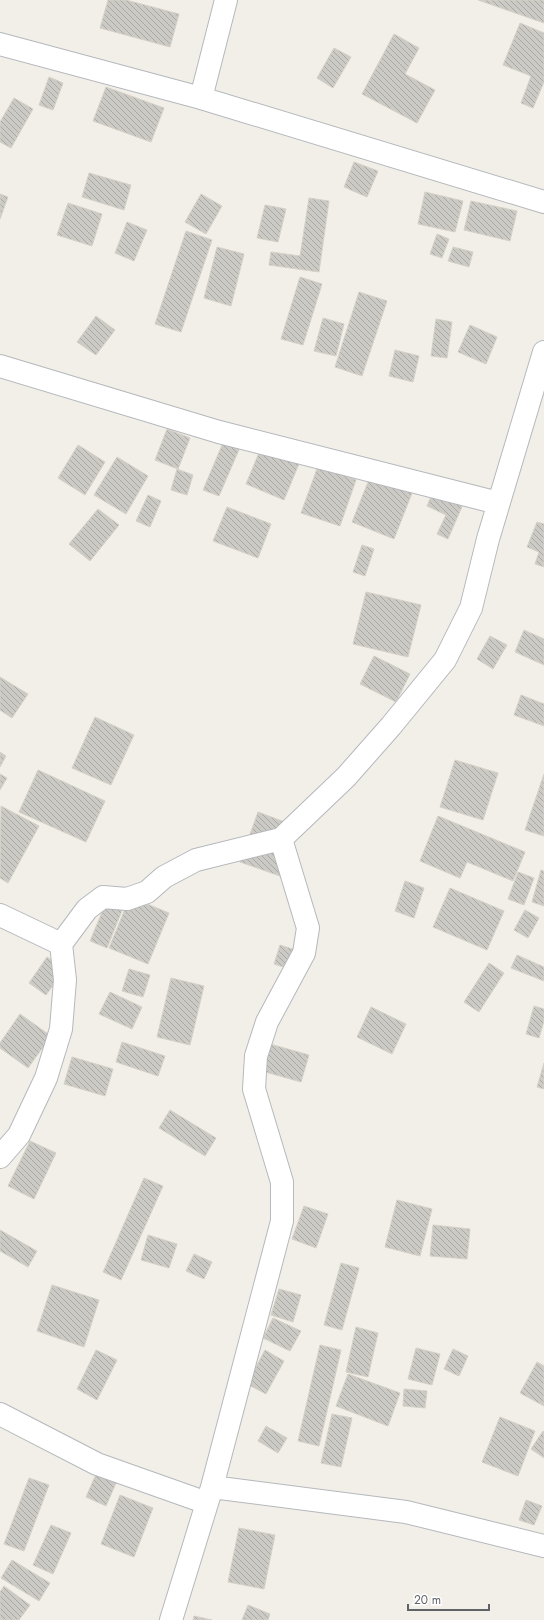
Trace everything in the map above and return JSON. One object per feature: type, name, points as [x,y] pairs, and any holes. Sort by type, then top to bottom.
[{"type":"street","points":[[201,98],[226,0]]},
{"type":"street","points":[[0,44],[201,98],[544,202]]},
{"type":"street","points":[[0,1157],[19,1135],[46,1078],[61,1029],[65,980],[61,944],[87,909],[103,898],[126,899],[147,892],[164,877],[196,860],[281,839],[346,777],[391,726],[445,660],[471,608],[498,503],[544,352]]},
{"type":"street","points":[[0,366],[219,432],[498,503]]},
{"type":"street","points":[[171,1620],[210,1495],[282,1221],[282,1182],[254,1089],[256,1056],[267,1022],[304,953],[308,928],[281,839]]},
{"type":"street","points":[[0,915],[61,944]]},
{"type":"street","points":[[0,1414],[97,1464],[210,1495],[406,1512],[544,1546]]},
{"type":"building","points":[[108,0],[126,0],[179,14],[170,47],[100,28]]},
{"type":"building","points":[[478,0],[544,0],[544,23]]},
{"type":"building","points":[[520,23],[544,33],[544,82],[533,108],[521,103],[531,76],[503,65]]},
{"type":"building","points":[[394,34],[419,48],[405,74],[435,90],[417,123],[362,94]]},
{"type":"building","points":[[334,48],[351,57],[333,88],[317,78]]},
{"type":"building","points":[[49,77],[63,83],[53,110],[39,105]]},
{"type":"building","points":[[106,87],[164,108],[151,142],[93,121]]},
{"type":"building","points":[[14,98],[33,109],[11,148],[0,142],[0,122]]},
{"type":"building","points":[[354,162],[378,171],[367,197],[344,187]]},
{"type":"building","points":[[89,173],[131,185],[124,210],[82,197]]},
{"type":"building","points":[[425,192],[463,201],[455,232],[418,224]]},
{"type":"building","points":[[0,194],[8,197],[0,219]]},
{"type":"building","points":[[201,194],[222,206],[206,234],[185,222]]},
{"type":"building","points":[[309,198],[329,201],[319,272],[269,265],[271,252],[300,256]]},
{"type":"building","points":[[471,201],[517,211],[510,241],[464,230]]},
{"type":"building","points":[[68,203],[102,214],[92,246],[57,235]]},
{"type":"building","points":[[265,205],[286,209],[278,242],[257,238]]},
{"type":"building","points":[[127,222],[147,230],[134,261],[115,253]]},
{"type":"building","points":[[186,231],[212,240],[181,332],[155,324]]},
{"type":"building","points":[[437,234],[449,239],[442,258],[430,254]]},
{"type":"building","points":[[217,247],[244,254],[231,306],[204,298]]},
{"type":"building","points":[[453,247],[473,252],[469,267],[448,261]]},
{"type":"building","points":[[300,277],[322,284],[303,345],[281,339]]},
{"type":"building","points":[[359,292],[387,301],[362,376],[335,367]]},
{"type":"building","points":[[96,316],[115,330],[96,355],[77,342]]},
{"type":"building","points":[[323,318],[344,324],[336,356],[314,351]]},
{"type":"building","points":[[436,319],[452,322],[447,358],[431,356]]},
{"type":"building","points":[[470,325],[497,337],[486,364],[458,352]]},
{"type":"building","points":[[395,350],[419,356],[413,382],[389,376]]},
{"type":"building","points":[[167,429],[190,438],[178,469],[155,460]]},
{"type":"building","points":[[228,431],[244,438],[219,496],[203,490]]},
{"type":"building","points":[[263,443],[301,459],[284,500],[246,484]]},
{"type":"building","points":[[78,445],[105,462],[85,495],[58,478]]},
{"type":"building","points":[[117,457],[148,476],[126,514],[94,495]]},
{"type":"building","points":[[318,466],[356,480],[340,526],[301,513]]},
{"type":"building","points":[[374,467],[416,483],[394,539],[352,522]]},
{"type":"building","points":[[177,469],[193,475],[187,495],[171,490]]},
{"type":"building","points":[[437,482],[467,495],[448,539],[437,534],[446,515],[427,506]]},
{"type":"building","points":[[148,495],[161,501],[150,527],[136,521]]},
{"type":"building","points":[[227,507],[271,524],[258,558],[213,541]]},
{"type":"building","points":[[98,509],[119,525],[90,561],[69,544]]},
{"type":"building","points":[[537,522],[544,524],[544,567],[535,564],[539,552],[527,547]]},
{"type":"building","points":[[362,545],[374,549],[365,576],[353,572]]},
{"type":"building","points":[[366,592],[421,605],[408,657],[353,644]]},
{"type":"building","points":[[524,630],[544,639],[544,665],[515,652]]},
{"type":"building","points":[[490,636],[507,645],[493,669],[477,659]]},
{"type":"building","points":[[374,656],[410,674],[396,702],[360,684]]},
{"type":"building","points":[[0,677],[28,694],[12,718],[0,710]]},
{"type":"building","points":[[521,695],[544,704],[544,726],[514,715]]},
{"type":"building","points":[[95,717],[134,735],[111,785],[72,768]]},
{"type":"building","points":[[0,752],[6,756],[0,767]]},
{"type":"building","points":[[455,760],[498,773],[483,820],[440,807]]},
{"type":"building","points":[[38,770],[105,801],[86,842],[19,812]]},
{"type":"building","points":[[0,774],[7,778],[0,790]]},
{"type":"building","points":[[544,774],[544,836],[525,830]]},
{"type":"building","points":[[1,806],[39,826],[8,883],[0,878]]},
{"type":"building","points":[[258,812],[298,827],[280,876],[240,862]]},
{"type":"building","points":[[438,816],[525,852],[513,881],[467,862],[460,878],[420,861]]},
{"type":"building","points":[[541,870],[544,871],[544,906],[532,902]]},
{"type":"building","points":[[518,872],[534,878],[524,905],[508,899]]},
{"type":"building","points":[[405,881],[424,888],[414,918],[395,911]]},
{"type":"building","points":[[450,888],[504,911],[487,950],[433,927]]},
{"type":"building","points":[[111,891],[127,898],[107,948],[90,941]]},
{"type":"building","points":[[130,897],[169,913],[148,964],[109,948]]},
{"type":"building","points":[[525,910],[539,918],[528,938],[514,930]]},
{"type":"building","points":[[280,945],[302,952],[296,971],[274,964]]},
{"type":"building","points":[[517,955],[544,967],[544,981],[511,968]]},
{"type":"building","points":[[47,957],[65,969],[46,995],[29,983]]},
{"type":"building","points":[[489,963],[504,973],[479,1012],[464,1002]]},
{"type":"building","points":[[129,969],[150,975],[143,997],[122,991]]},
{"type":"building","points":[[171,978],[204,986],[190,1045],[157,1037]]},
{"type":"building","points":[[110,992],[142,1007],[132,1029],[99,1014]]},
{"type":"building","points":[[534,1006],[544,1009],[544,1021],[539,1038],[526,1034]]},
{"type":"building","points":[[371,1007],[406,1024],[392,1054],[357,1037]]},
{"type":"building","points":[[20,1014],[51,1036],[28,1068],[0,1048],[0,1043]]},
{"type":"building","points":[[122,1042],[165,1056],[158,1076],[116,1062]]},
{"type":"building","points":[[270,1044],[309,1055],[301,1082],[262,1071]]},
{"type":"building","points":[[72,1057],[113,1069],[105,1096],[64,1084]]},
{"type":"building","points":[[544,1063],[544,1089],[537,1087]]},
{"type":"building","points":[[170,1110],[216,1138],[205,1156],[159,1128]]},
{"type":"building","points":[[30,1141],[56,1153],[34,1199],[8,1186]]},
{"type":"building","points":[[144,1178],[163,1186],[121,1280],[103,1272]]},
{"type":"building","points":[[397,1200],[432,1209],[420,1256],[385,1247]]},
{"type":"building","points":[[304,1206],[328,1214],[316,1248],[292,1239]]},
{"type":"building","points":[[433,1225],[470,1229],[467,1259],[430,1256]]},
{"type":"building","points":[[0,1230],[37,1251],[28,1267],[0,1251]]},
{"type":"building","points":[[148,1235],[177,1244],[169,1268],[141,1260]]},
{"type":"building","points":[[194,1254],[212,1262],[204,1279],[186,1271]]},
{"type":"building","points":[[341,1263],[359,1268],[342,1330],[324,1325]]},
{"type":"building","points":[[52,1285],[99,1300],[84,1347],[37,1331]]},
{"type":"building","points":[[279,1289],[301,1295],[293,1322],[271,1315]]},
{"type":"building","points":[[273,1318],[301,1331],[290,1351],[263,1338]]},
{"type":"building","points":[[356,1327],[378,1333],[368,1377],[346,1372]]},
{"type":"building","points":[[320,1345],[341,1350],[319,1446],[298,1441]]},
{"type":"building","points":[[416,1348],[440,1354],[432,1385],[408,1379]]},
{"type":"building","points":[[453,1349],[468,1356],[459,1376],[444,1369]]},
{"type":"building","points":[[96,1350],[117,1360],[97,1400],[77,1389]]},
{"type":"building","points":[[265,1350],[284,1361],[266,1394],[247,1384]]},
{"type":"building","points":[[537,1362],[544,1366],[544,1406],[520,1393]]},
{"type":"building","points":[[348,1374],[400,1393],[388,1426],[336,1406]]},
{"type":"building","points":[[404,1389],[427,1391],[425,1408],[403,1406]]},
{"type":"building","points":[[332,1414],[352,1418],[341,1467],[321,1463]]},
{"type":"building","points":[[500,1417],[535,1431],[518,1476],[482,1462]]},
{"type":"building","points":[[266,1426],[287,1438],[278,1453],[258,1441]]},
{"type":"building","points":[[543,1431],[544,1432],[544,1458],[531,1449]]},
{"type":"building","points":[[100,1465],[120,1474],[106,1506],[86,1497]]},
{"type":"building","points":[[29,1478],[49,1485],[24,1551],[4,1544]]},
{"type":"building","points":[[120,1495],[153,1508],[134,1557],[101,1544]]},
{"type":"building","points":[[526,1500],[542,1506],[534,1525],[519,1520]]},
{"type":"building","points":[[51,1525],[71,1533],[53,1574],[33,1565]]},
{"type":"building","points":[[239,1528],[275,1535],[264,1589],[228,1582]]},
{"type":"building","points":[[12,1560],[50,1583],[39,1601],[1,1578]]},
{"type":"building","points":[[4,1586],[30,1605],[19,1620],[0,1620],[0,1592]]},
{"type":"building","points":[[248,1605],[270,1614],[268,1620],[242,1620]]},
{"type":"building","points":[[194,1616],[212,1620],[193,1620]]}]
